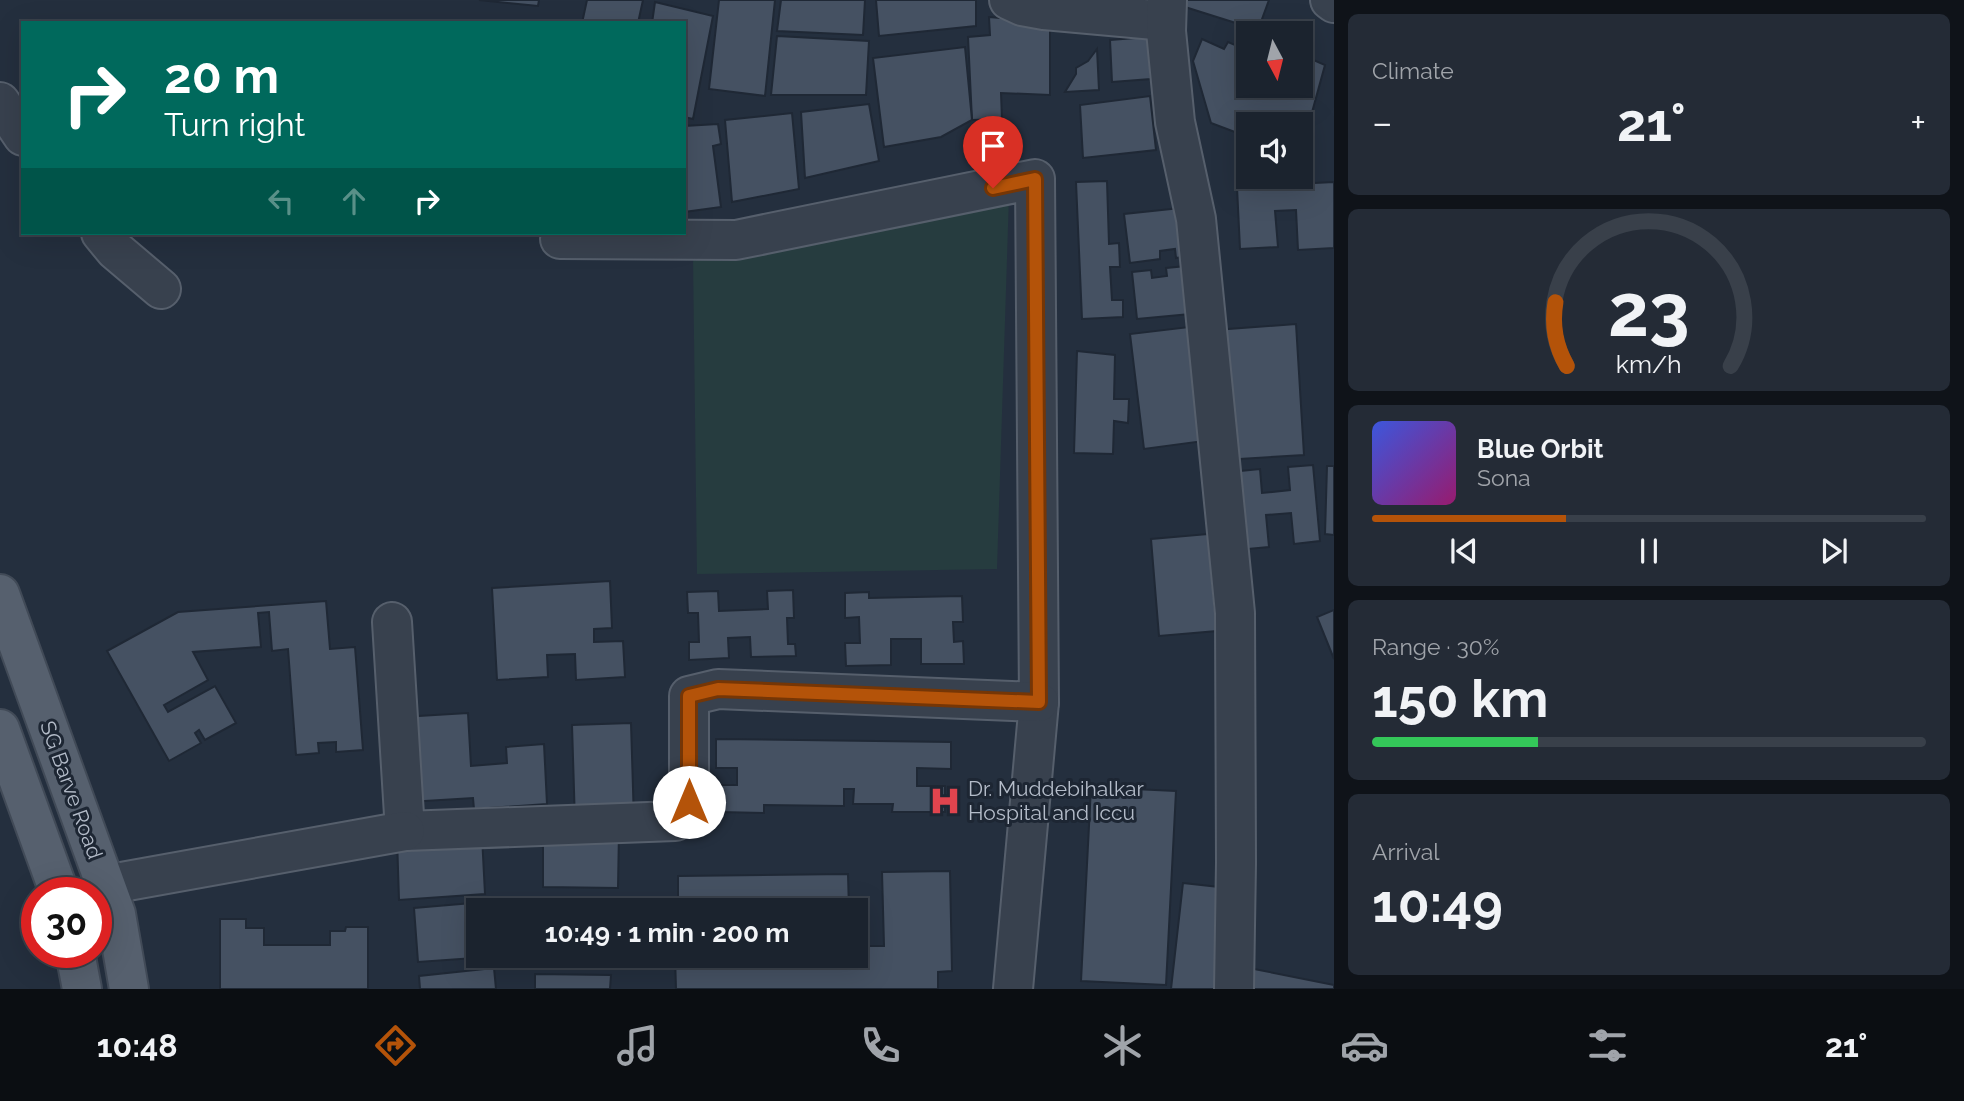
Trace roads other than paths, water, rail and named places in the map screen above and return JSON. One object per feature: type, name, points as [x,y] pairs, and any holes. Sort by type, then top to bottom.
[{"type":"main road","name":"SG Barve Road","points":[[0,594],[102,877]]},
{"type":"main road","points":[[0,729],[54,877]]},
{"type":"main road","name":"SG Barve Road","points":[[112,903],[130,989]]},
{"type":"main road","points":[[78,968],[82,989]]},
{"type":"street","points":[[1009,0],[1022,6],[1044,10],[1167,11],[1175,122],[1196,219],[1235,613],[1234,989]]},
{"type":"street","points":[[0,102],[21,133]]},
{"type":"street","points":[[560,239],[736,240],[1035,179],[1039,702],[1013,989]]},
{"type":"street","points":[[103,235],[161,289]]},
{"type":"street","points":[[393,622],[405,831]]},
{"type":"street","points":[[112,884],[405,831],[675,821],[689,802],[689,696],[718,689],[1039,702]]},
{"type":"place","name":"Dr. Muddebihalkar Hospital and Iccu","points":[[945,801]]}]
